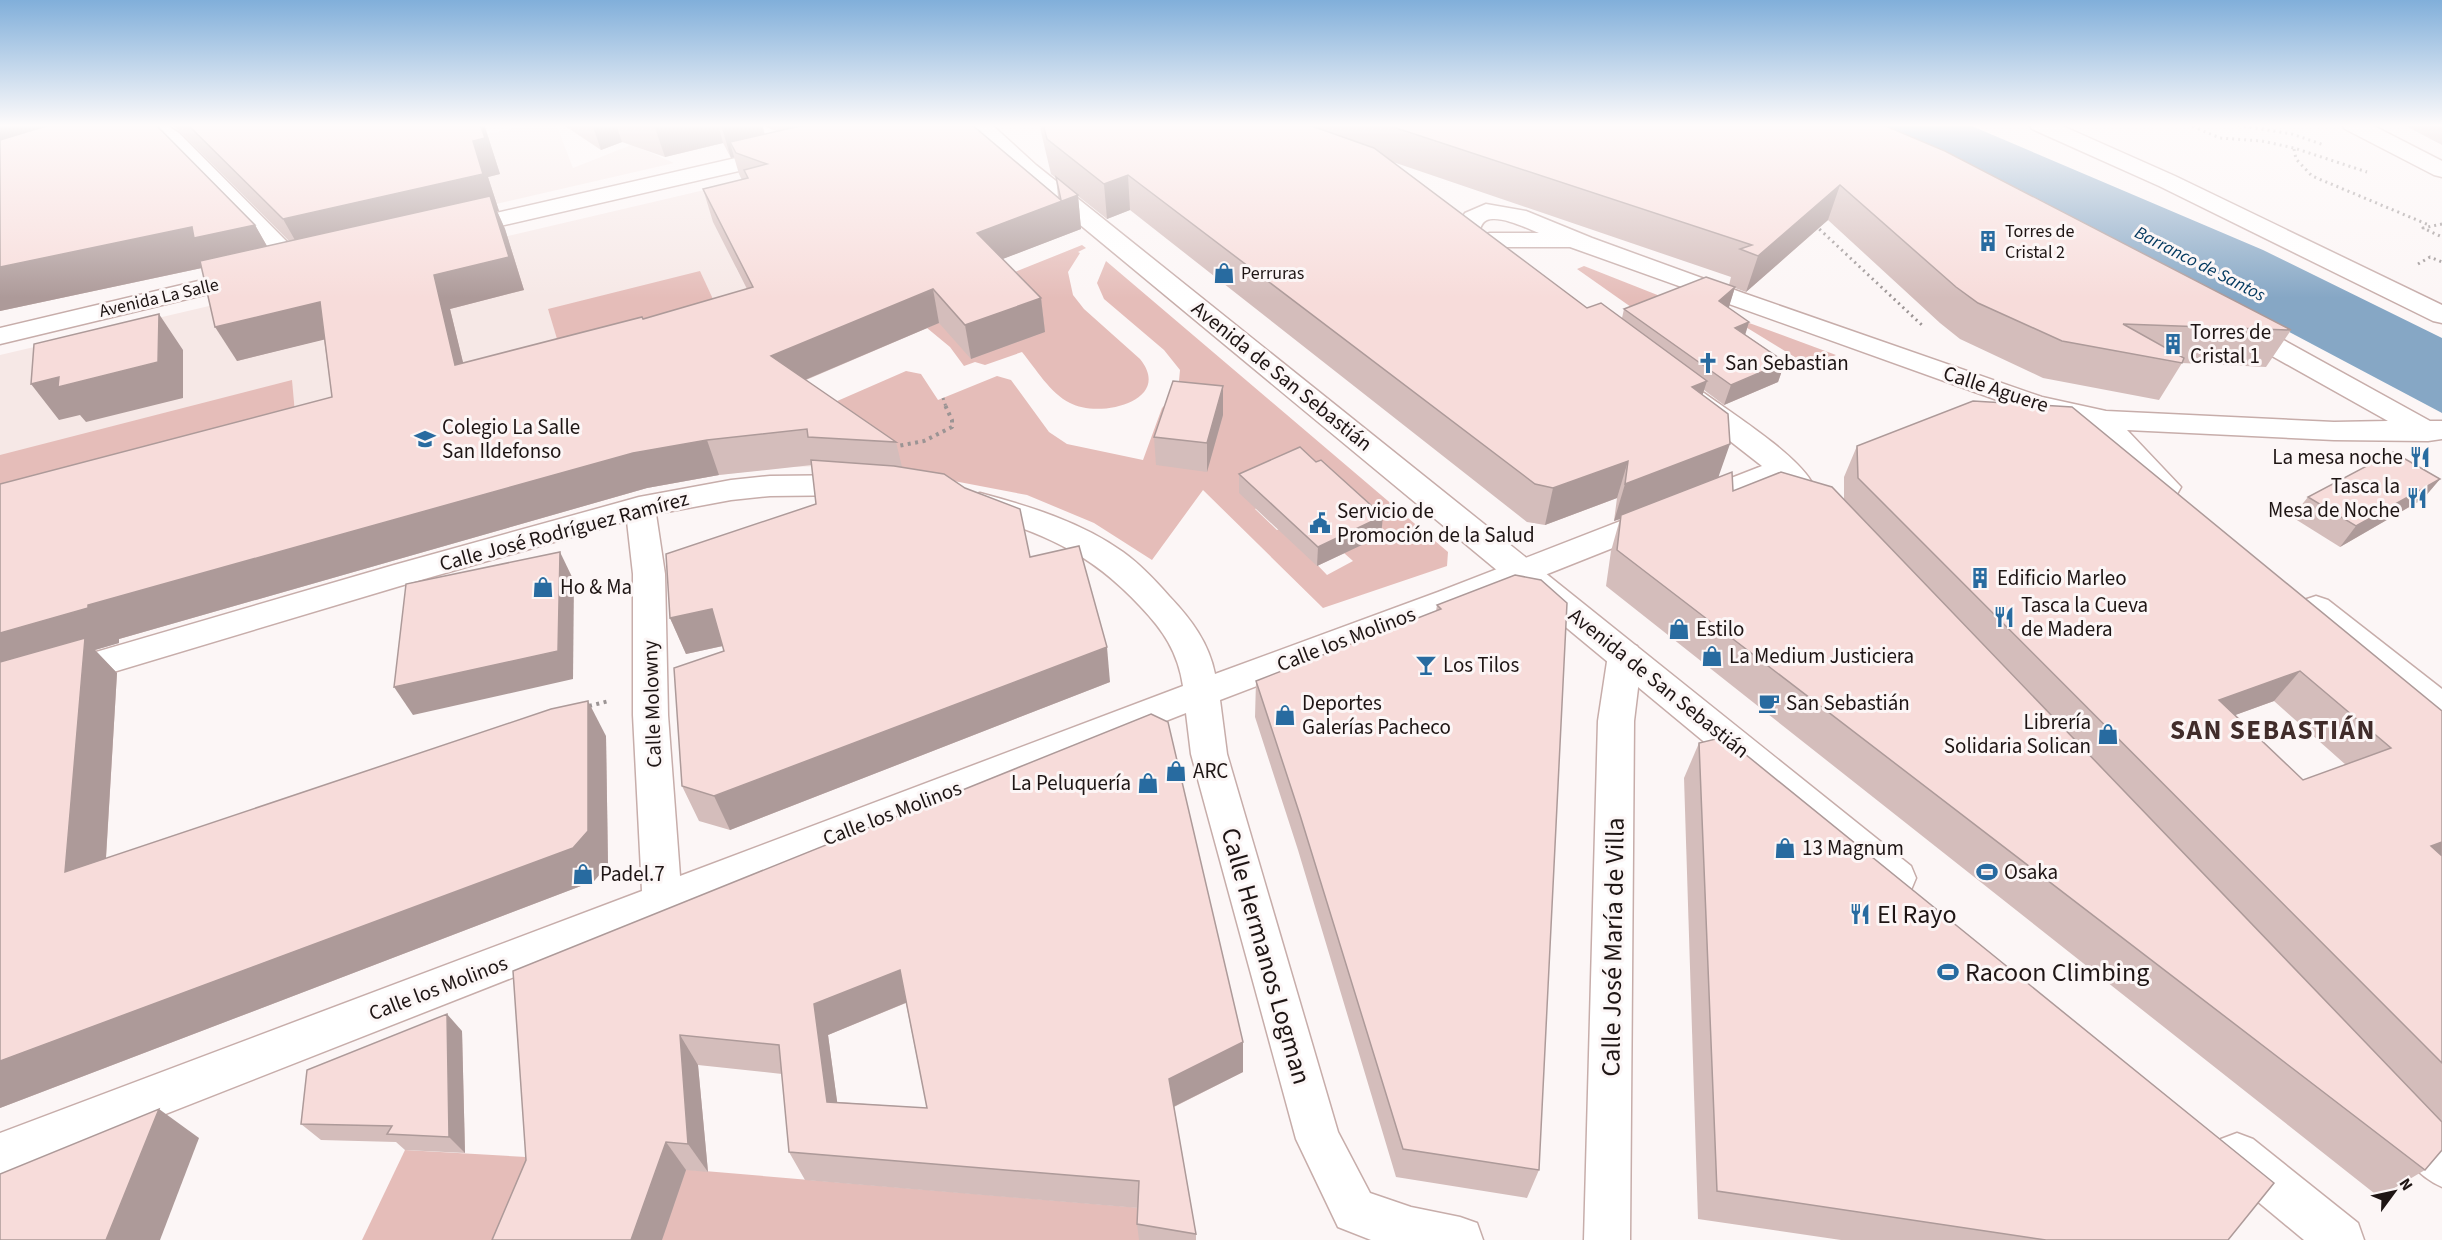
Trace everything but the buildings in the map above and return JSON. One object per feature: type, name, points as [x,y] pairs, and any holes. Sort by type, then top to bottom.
[{"type":"street","name":"Avenida La Salle","points":[[0,336],[309,263],[219,182]]},
{"type":"street","points":[[437,233],[663,182]]},
{"type":"street","name":"Avenida de San Sebastián","points":[[1043,182],[1922,898]]},
{"type":"street","points":[[2169,182],[2442,315]]},
{"type":"street","name":"Calle Aguere","points":[[1535,271],[1472,228],[1583,243],[2035,404],[2106,420],[2438,434]]},
{"type":"street","name":"Calle Aguere","points":[[2217,314],[2438,434]]},
{"type":"street","points":[[1671,382],[1762,450],[1816,500]]},
{"type":"street","points":[[2106,420],[2130,455],[2186,504]]},
{"type":"street","name":"Calle los Molinos","points":[[0,1156],[1783,469]]},
{"type":"street","name":"Calle José Rodríguez Ramírez","points":[[0,693],[394,576],[639,507],[731,490],[770,486],[861,485],[884,488]]},
{"type":"street","points":[[949,496],[1010,513],[1048,527],[1080,542],[1127,572],[1162,608],[1188,643],[1201,693]]},
{"type":"street","name":"Calle Molowny","points":[[639,507],[645,526],[647,559],[651,692],[662,902]]},
{"type":"street","points":[[2294,591],[2436,694]]},
{"type":"street","name":"Calle José María de Villa","points":[[1607,1240],[1616,721],[1625,655]]},
{"type":"street","name":"Calle Hermanos Logman","points":[[1201,693],[1203,725],[1209,754],[1318,1139],[1354,1211],[1411,1230],[1460,1240]]},
{"type":"street","points":[[2388,1105],[2442,1164]]},
{"type":"street","points":[[2207,1131],[2341,1240]]},
{"type":"path","points":[[2326,182],[2429,225]]},
{"type":"path","points":[[1812,223],[1930,332]]},
{"type":"path","points":[[2442,224],[2423,228],[2442,237]]},
{"type":"path","points":[[2426,268],[2417,264],[2430,257],[2442,262]]},
{"type":"path","points":[[886,442],[892,447],[907,447],[939,435],[952,427],[953,421],[944,407],[943,398]]},
{"type":"shaded area","points":[[331,182],[592,182],[340,240]]},
{"type":"shaded area","name":"Colegio La Salle San Ildefonso","points":[[730,184],[736,268],[841,466],[789,467],[719,475],[647,488],[0,674],[0,355]]},
{"type":"shaded area","points":[[1082,245],[1086,248],[1078,252],[1080,253],[1068,272],[1073,295],[1084,309],[1140,359],[1148,374],[1147,386],[1140,396],[1129,403],[1098,409],[1070,403],[1050,387],[1022,352],[985,365],[975,362],[964,366],[950,347],[927,328],[964,311],[948,299]]},
{"type":"shaded area","points":[[1106,261],[1448,552],[1447,566],[1323,608],[1203,490],[1152,560],[1094,523],[1027,495],[891,469],[812,412],[906,371],[921,374],[938,400],[997,376],[1011,380],[1049,432],[1067,444],[1143,460],[1162,408],[1178,391],[1180,370],[1164,350],[1104,299],[1097,283]],"holes":[[[1258,507],[1344,553],[1353,561],[1327,575],[1282,528],[1277,530],[1255,509]]]},
{"type":"shaded area","points":[[1584,266],[1660,296],[1631,307],[1577,269]]},
{"type":"shaded area","points":[[700,271],[718,310],[561,352],[548,309]]},
{"type":"shaded area","points":[[1749,323],[1836,355],[1811,367],[1745,327]]},
{"type":"shaded area","points":[[292,380],[298,447],[0,528],[0,455]]},
{"type":"shaded area","points":[[405,1150],[562,1159],[1142,1208],[1140,1240],[362,1240]]},
{"type":"water","name":"Barranco de Santos","points":[[1982,182],[2103,182],[2263,250],[2442,338],[2442,413],[2159,263]]},
{"type":"place","name":"Torres de Cristal 2","points":[[1988,241]]},
{"type":"place","name":"Perruras","points":[[1224,273]]},
{"type":"place","name":"Torres de Cristal 1","points":[[2173,344]]},
{"type":"place","name":"San Sebastian","points":[[1708,363]]},
{"type":"place","name":"Colegio La Salle San Ildefonso","points":[[425,439]]},
{"type":"place","name":"La mesa noche","points":[[2420,457]]},
{"type":"place","name":"Tasca la Mesa de Noche","points":[[2417,498]]},
{"type":"place","name":"Servicio de Promoción de la Salud","points":[[1320,523]]},
{"type":"place","name":"Edificio Marleo","points":[[1980,578]]},
{"type":"place","name":"Ho & Ma","points":[[543,587]]},
{"type":"place","name":"Tasca la Cueva de Madera","points":[[2004,617]]},
{"type":"place","name":"Estilo","points":[[1679,629]]},
{"type":"place","name":"La Medium Justiciera","points":[[1712,656]]},
{"type":"place","name":"Los Tilos","points":[[1426,665]]},
{"type":"place","name":"San Sebastián","points":[[1769,703]]},
{"type":"place","name":"Deportes Galerías Pacheco","points":[[1285,715]]},
{"type":"place","name":"Librería Solidaria Solican","points":[[2108,734]]},
{"type":"place","name":"ARC","points":[[1176,771]]},
{"type":"place","name":"La Peluquería","points":[[1148,783]]},
{"type":"place","name":"13 Magnum","points":[[1785,848]]},
{"type":"place","name":"Osaka","points":[[1987,872]]},
{"type":"place","name":"Padel.7","points":[[583,874]]},
{"type":"place","name":"El Rayo","points":[[1860,914]]},
{"type":"place","name":"Racoon Climbing","points":[[1948,972]]},
{"type":"district","name":"SAN SEBASTIÁN","points":[[2273,730]]}]
